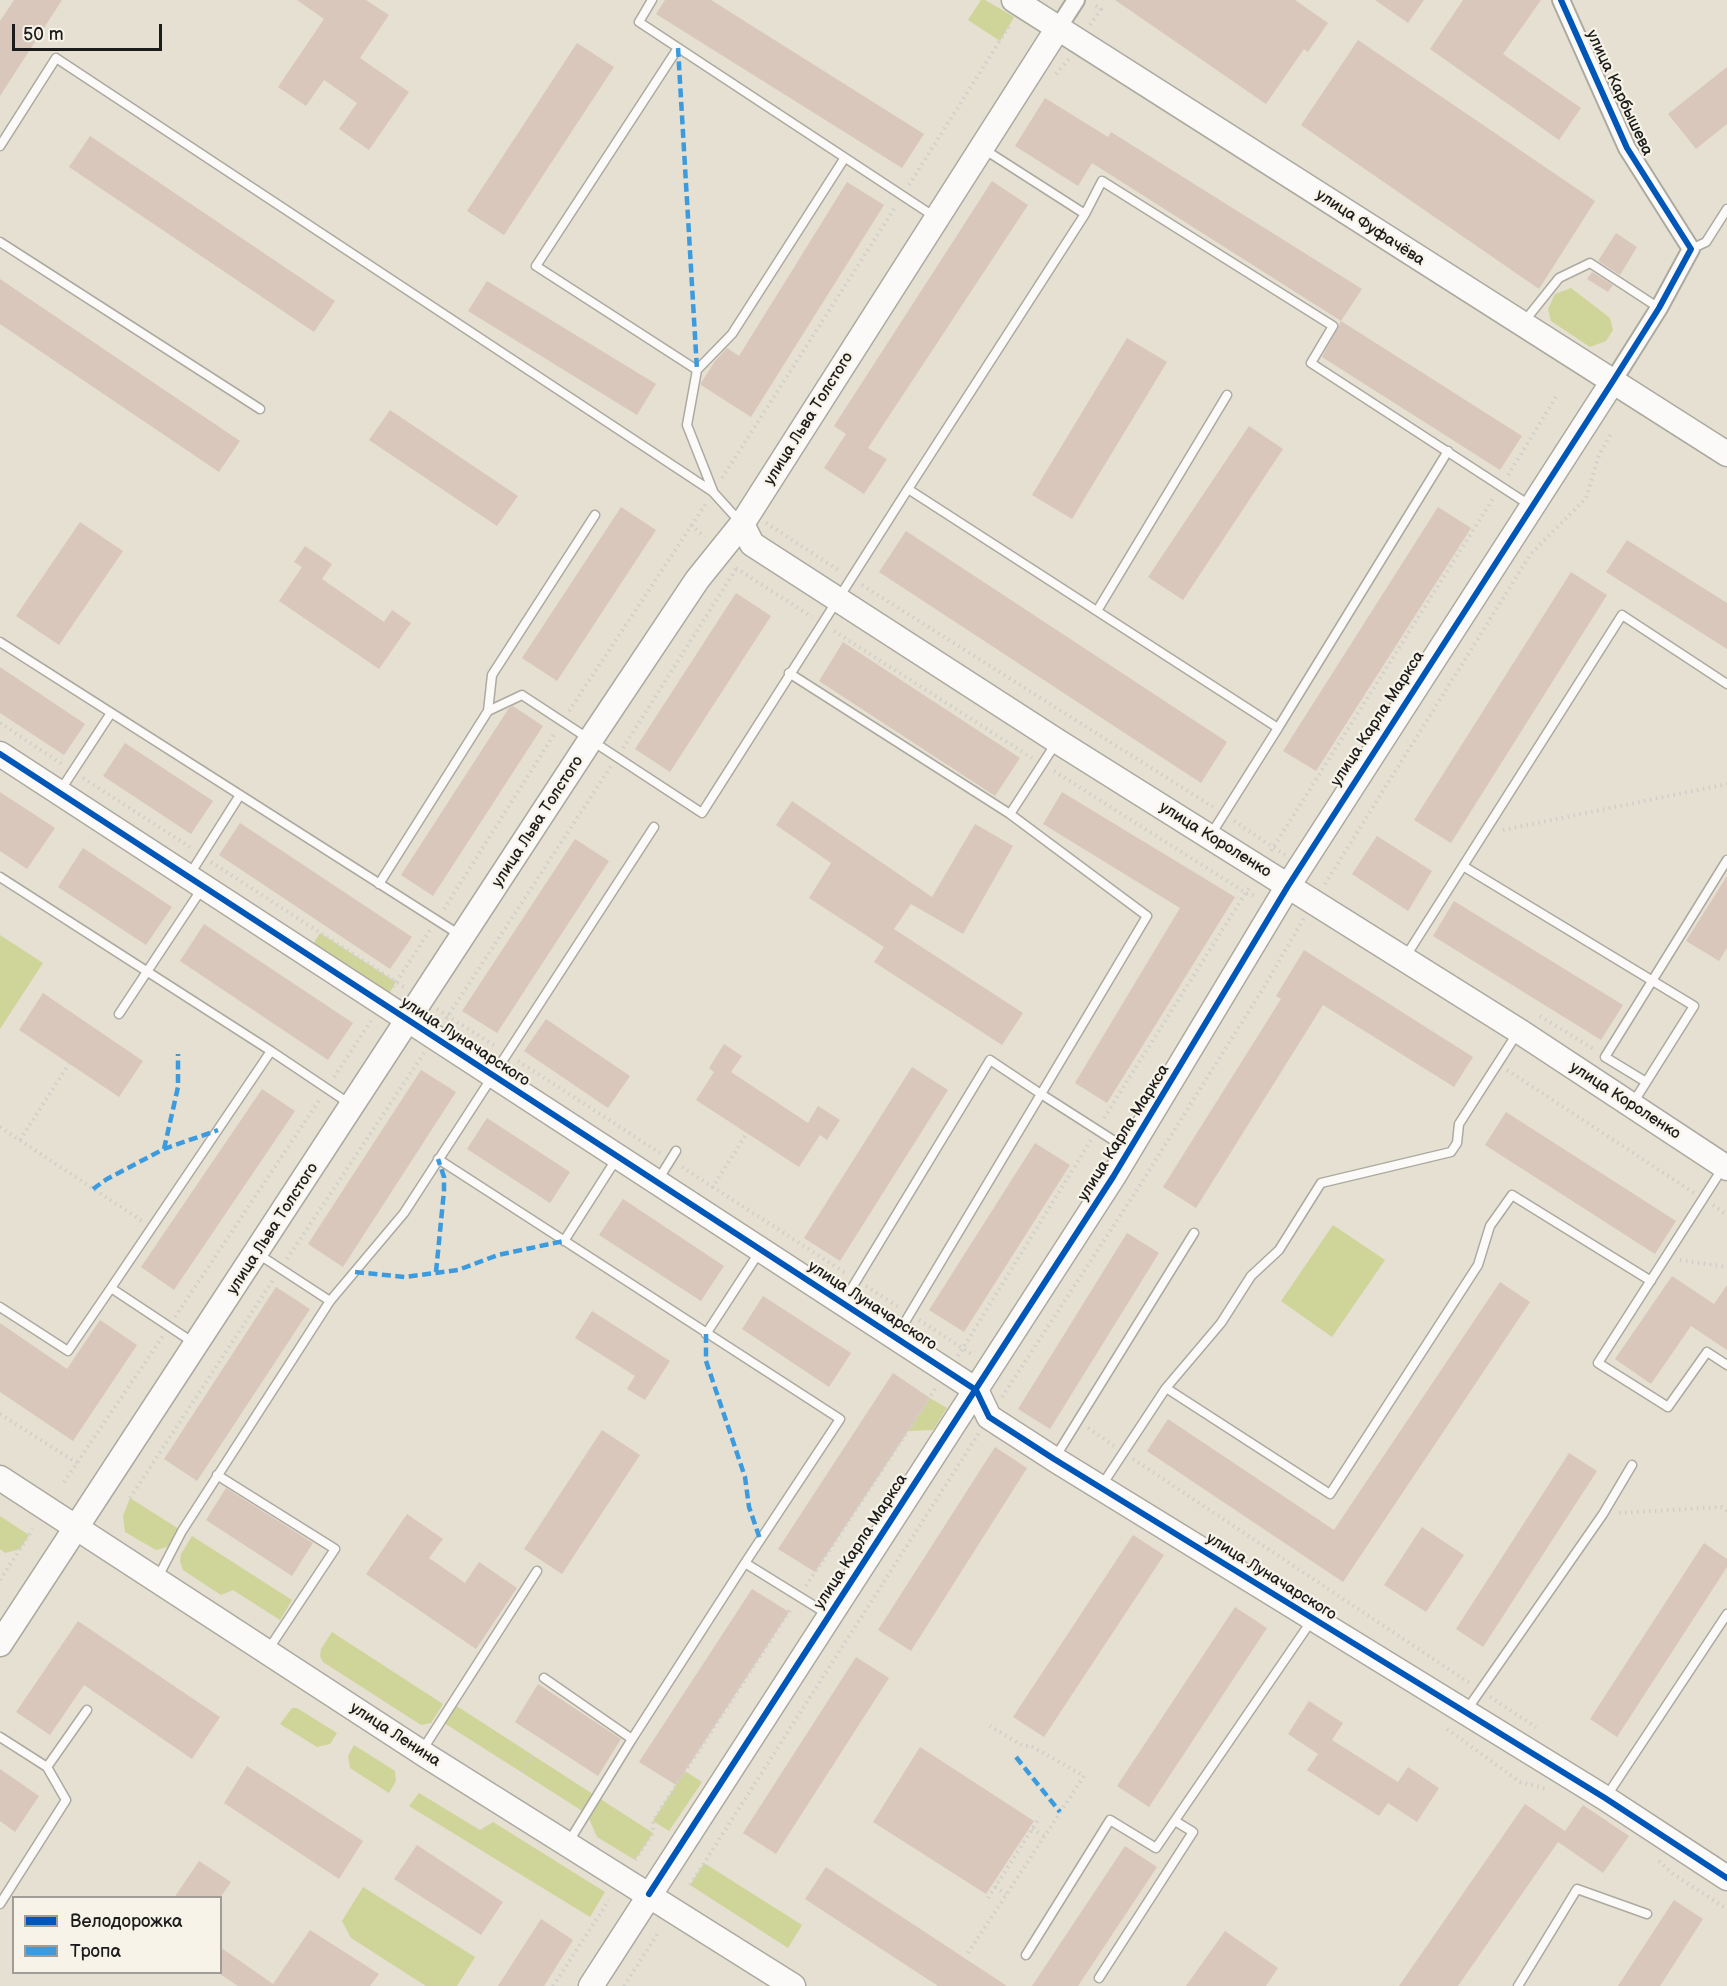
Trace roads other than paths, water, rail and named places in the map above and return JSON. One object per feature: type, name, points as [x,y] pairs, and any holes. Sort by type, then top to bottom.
[{"type":"street","name":"улица Карбышева","points":[[1560,0],[1627,148],[1690,249]]},
{"type":"street","name":"улица Льва Толстого","points":[[0,1644],[75,1526],[197,1345],[697,580],[721,550],[747,534],[936,217],[1058,28],[1084,2]]},
{"type":"street","name":"улица Фуфачёва","points":[[1014,9],[1058,28],[1727,454]]},
{"type":"street","points":[[1613,381],[1659,308],[1690,249]]},
{"type":"street","name":"улица Карла Маркса","points":[[591,1986],[1130,1151],[1301,866],[1613,381]]},
{"type":"street","name":"улица Короленко","points":[[747,534],[844,587],[1057,741],[1260,869],[1283,895],[1404,959],[1519,1031],[1725,1167]]},
{"type":"street","name":"улица Луначарского","points":[[0,754],[976,1390],[989,1417],[1312,1620],[1605,1798],[1727,1878]]},
{"type":"street","name":"улица Ленина","points":[[0,1478],[421,1752],[793,1986]]},
{"type":"lane","points":[[652,0],[639,22],[844,159],[936,217]]},
{"type":"lane","points":[[678,48],[536,266],[697,370]]},
{"type":"lane","points":[[0,146],[56,58],[713,492],[747,534]]},
{"type":"lane","points":[[982,148],[1085,214]]},
{"type":"lane","points":[[713,492],[687,425],[697,370],[732,334],[844,159]]},
{"type":"lane","points":[[489,711],[522,695],[702,813],[844,587],[1085,214],[1102,181],[1333,326],[1311,363],[1533,507]]},
{"type":"lane","points":[[1690,249],[1706,242],[1727,209]]},
{"type":"lane","points":[[0,242],[260,409]]},
{"type":"lane","points":[[1521,324],[1559,278],[1590,263],[1659,308]]},
{"type":"lane","points":[[1097,611],[1227,395]]},
{"type":"lane","points":[[1210,837],[1448,451]]},
{"type":"lane","points":[[908,489],[1278,728]]},
{"type":"lane","points":[[379,884],[489,711],[492,675],[595,515]]},
{"type":"lane","points":[[1404,959],[1622,615],[1727,684]]},
{"type":"lane","points":[[0,642],[463,937]]},
{"type":"lane","points":[[789,674],[1010,814],[1147,916],[896,1338]]},
{"type":"lane","points":[[59,792],[111,714]]},
{"type":"lane","points":[[1010,814],[1057,741]]},
{"type":"lane","points":[[119,1014],[147,970],[195,882],[202,855],[240,795]]},
{"type":"lane","points":[[156,1580],[182,1530],[330,1302],[404,1213],[654,827]]},
{"type":"lane","points":[[1646,1082],[1605,1057],[1727,860]]},
{"type":"lane","points":[[1463,866],[1694,1006],[1632,1105]]},
{"type":"lane","points":[[0,877],[354,1106]]},
{"type":"lane","points":[[1100,1488],[1166,1388],[1221,1323],[1251,1276],[1279,1250],[1321,1183],[1451,1152],[1457,1143],[1459,1124],[1519,1031]]},
{"type":"lane","points":[[0,1307],[68,1351],[271,1051]]},
{"type":"lane","points":[[843,1303],[990,1060],[1130,1151]]},
{"type":"lane","points":[[656,1183],[676,1151]]},
{"type":"lane","points":[[564,1241],[617,1157]]},
{"type":"lane","points":[[438,1159],[840,1419],[632,1739],[568,1844]]},
{"type":"lane","points":[[1725,1167],[1598,1363],[1668,1407],[1707,1352],[1727,1365]]},
{"type":"lane","points":[[1166,1388],[1330,1494],[1478,1265],[1490,1226],[1512,1195],[1651,1281]]},
{"type":"lane","points":[[1054,1459],[1194,1233]]},
{"type":"lane","points":[[706,1334],[761,1251]]},
{"type":"lane","points":[[257,1253],[330,1302]]},
{"type":"lane","points":[[111,1288],[197,1345]]},
{"type":"lane","points":[[1464,1714],[1603,1514],[1632,1465]]},
{"type":"lane","points":[[217,1475],[335,1549],[267,1652]]},
{"type":"lane","points":[[745,1563],[830,1616]]},
{"type":"lane","points":[[421,1752],[537,1571]]},
{"type":"lane","points":[[1605,1798],[1727,1614]]},
{"type":"lane","points":[[1026,1955],[1110,1820],[1156,1848],[1312,1620]]},
{"type":"lane","points":[[544,1678],[632,1739]]},
{"type":"lane","points":[[47,1767],[87,1710]]},
{"type":"lane","points":[[0,1737],[47,1767],[66,1800],[0,1905]]},
{"type":"lane","points":[[1100,1978],[1193,1832],[1175,1821]]},
{"type":"lane","points":[[1518,1986],[1577,1889],[1647,1914]]}]
